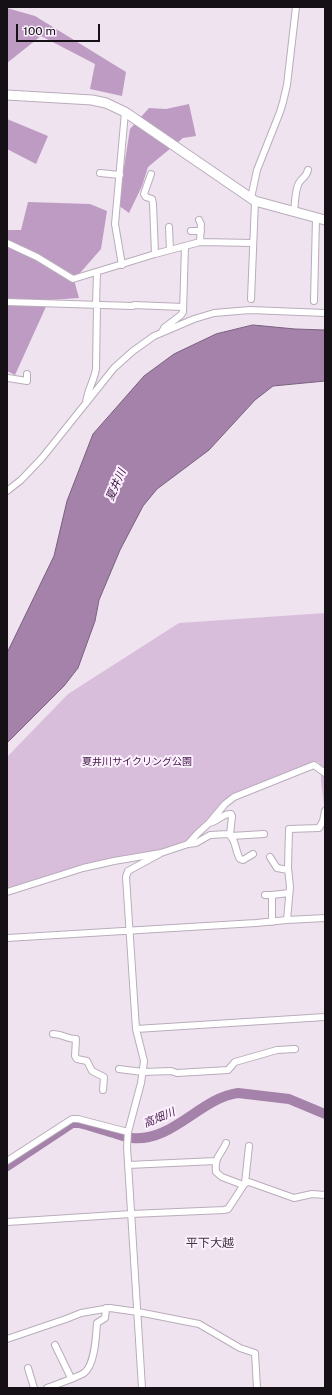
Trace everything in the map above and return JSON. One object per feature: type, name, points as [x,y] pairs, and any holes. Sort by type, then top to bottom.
[{"type":"street","points":[[251,299],[253,199],[257,170],[283,102],[296,7]]},
{"type":"street","points":[[7,95],[92,100],[106,103],[125,112],[253,199],[321,219],[314,302]]},
{"type":"street","points":[[122,265],[115,224],[125,112]]},
{"type":"street","points":[[294,212],[299,182],[305,177],[308,170]]},
{"type":"street","points":[[100,173],[120,175]]},
{"type":"street","points":[[151,174],[144,194],[146,197],[152,199],[153,204],[155,254]]},
{"type":"street","points":[[292,187],[297,192]]},
{"type":"street","points":[[199,220],[201,224],[200,242]]},
{"type":"street","points":[[169,227],[170,250]]},
{"type":"street","points":[[191,231],[201,231]]},
{"type":"street","points":[[7,243],[37,256],[73,279],[200,242],[253,243]]},
{"type":"street","points":[[162,332],[164,328],[181,315],[183,307],[185,246]]},
{"type":"street","points":[[86,403],[86,397],[95,376],[96,369],[98,272]]},
{"type":"street","points":[[7,302],[183,307]]},
{"type":"street","points":[[7,491],[42,458],[114,368],[133,350],[154,336],[194,319],[214,313],[250,310],[325,313]]},
{"type":"street","points":[[7,380],[27,381],[27,374]]},
{"type":"street","points":[[188,844],[225,804],[234,797],[314,765],[325,774]]},
{"type":"street","points":[[287,920],[290,879],[288,870],[289,829],[319,828],[324,821],[325,811]]},
{"type":"street","points":[[209,823],[215,822],[226,814],[231,814],[231,835],[240,859],[243,860],[253,854]]},
{"type":"street","points":[[142,1388],[128,1165],[128,1136],[143,1072],[144,1061],[136,1029],[126,873],[162,853],[188,844],[196,843],[210,835],[264,834]]},
{"type":"street","points":[[7,892],[83,868],[162,853]]},
{"type":"street","points":[[270,857],[277,868],[288,870]]},
{"type":"street","points":[[272,922],[268,895],[289,893]]},
{"type":"street","points":[[7,938],[325,918]]},
{"type":"street","points":[[136,1029],[325,1017]]},
{"type":"street","points":[[53,1034],[60,1035],[67,1039],[76,1039],[74,1053],[76,1057],[79,1060],[87,1061],[92,1072],[105,1073],[103,1090]]},
{"type":"street","points":[[119,1069],[143,1072],[171,1071],[177,1073],[228,1070],[234,1062],[277,1050],[295,1049]]},
{"type":"street","points":[[7,1162],[72,1119],[78,1118],[128,1136]]},
{"type":"street","points":[[226,1143],[216,1161],[216,1172],[222,1177],[244,1184],[253,1182],[294,1198],[312,1194],[325,1195]]},
{"type":"street","points":[[7,1222],[228,1209],[244,1184],[249,1146]]},
{"type":"street","points":[[128,1165],[216,1161]]},
{"type":"street","points":[[47,1388],[62,1385],[71,1378],[85,1372],[90,1365],[93,1354],[97,1323],[105,1318],[106,1308]]},
{"type":"street","points":[[7,1339],[81,1313],[106,1308],[138,1312],[198,1324],[240,1348],[255,1353],[257,1388]]},
{"type":"street","points":[[55,1345],[71,1378]]},
{"type":"street","points":[[28,1368],[34,1388]]},
{"type":"green space","name":"夏井川サイクリング公園","points":[[325,613],[325,819],[321,819],[324,805],[319,762],[234,797],[190,845],[84,869],[7,895],[7,757],[68,694],[179,623]]},
{"type":"shaded area","points":[[7,8],[35,16],[126,72],[122,96],[90,89],[95,64],[41,36],[7,63]]},
{"type":"shaded area","points":[[189,104],[196,136],[183,138],[148,167],[142,186],[129,213],[118,205],[130,129],[149,108],[166,109]]},
{"type":"shaded area","points":[[7,119],[48,136],[36,164],[7,149]]},
{"type":"shaded area","points":[[28,202],[90,204],[107,211],[101,249],[74,280],[79,298],[49,300],[15,375],[7,371],[7,230],[21,230]]},
{"type":"water","name":"夏井川","points":[[253,325],[325,330],[325,381],[273,386],[255,400],[209,450],[157,489],[143,506],[120,550],[99,600],[95,621],[78,668],[64,686],[7,743],[7,653],[54,556],[67,501],[93,434],[144,376],[174,354],[216,334]]},
{"type":"waterway","name":"高畑川","points":[[7,1166],[72,1123],[83,1124],[128,1138],[147,1137],[174,1127],[211,1103],[238,1093],[289,1099],[325,1114]]},
{"type":"district","name":"平下大越","points":[[210,1243]]}]
